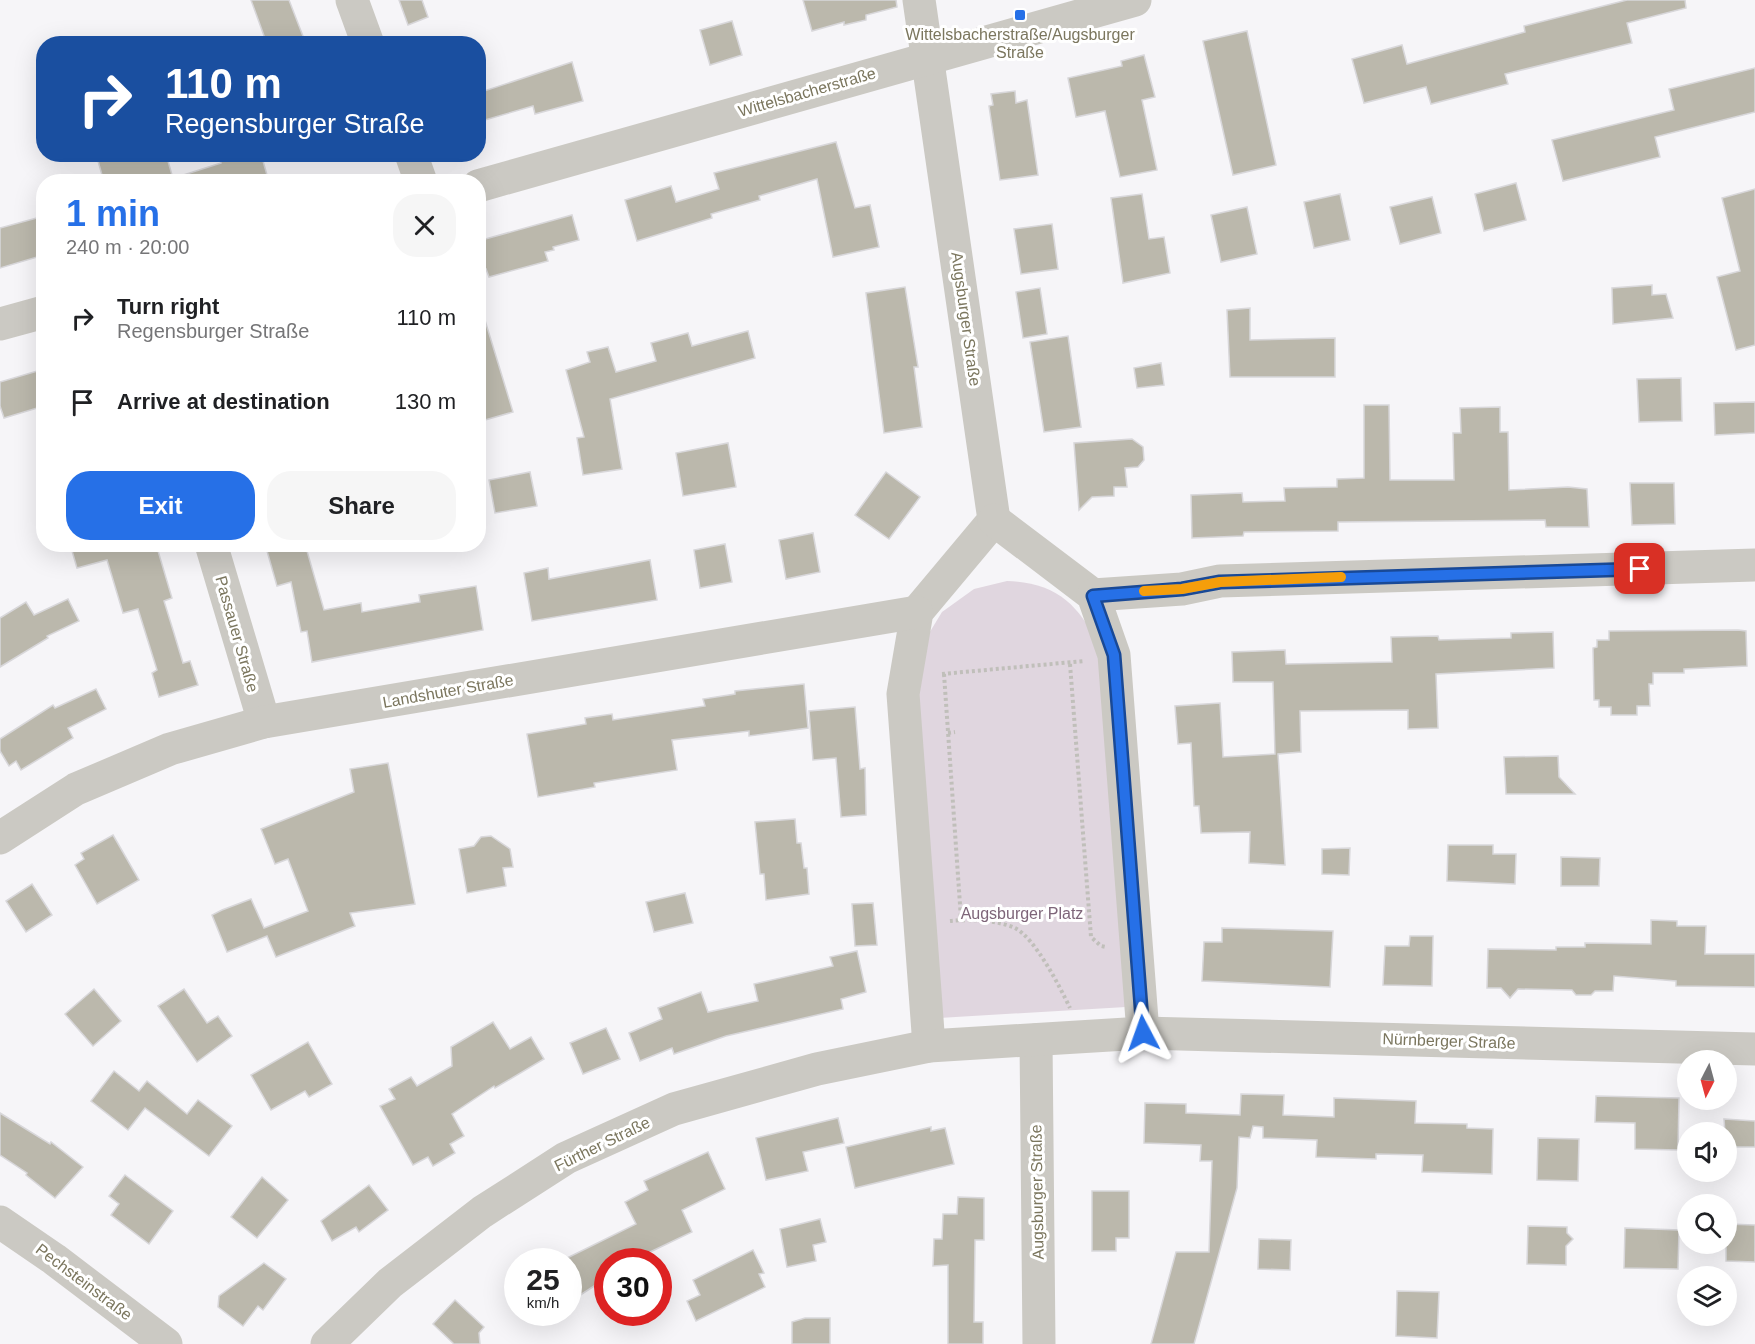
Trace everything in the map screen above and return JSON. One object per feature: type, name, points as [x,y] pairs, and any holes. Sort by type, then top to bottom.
[{"type":"street","points":[[352,0],[365,36]]},
{"type":"street","name":"Augsburger Straße","points":[[919,0],[994,520]]},
{"type":"street","name":"Wittelsbacherstraße","points":[[486,184],[1135,0]]},
{"type":"street","points":[[0,324],[36,314]]},
{"type":"street","points":[[994,520],[1093,596],[1114,655],[1143,1033],[929,1046],[903,694],[917,612],[994,520]]},
{"type":"street","name":"Passauer Straße","points":[[213,552],[264,722]]},
{"type":"street","points":[[1093,596],[1182,589],[1220,582],[1755,565]]},
{"type":"street","name":"Landshuter Straße","points":[[0,838],[76,789],[170,749],[264,722],[917,612]]},
{"type":"street","name":"Nürnberger Straße","points":[[1143,1033],[1755,1049]]},
{"type":"street","name":"Augsburger Straße","points":[[1036,1040],[1039,1344]]},
{"type":"street","name":"Fürther Straße","points":[[327,1344],[400,1276],[482,1212],[566,1158],[674,1110],[817,1069],[929,1046]]},
{"type":"street","name":"Pechsteinstraße","points":[[0,1222],[54,1259],[166,1344]]},
{"type":"path","points":[[936,673],[1070,664],[1090,660]]},
{"type":"path","points":[[1070,664],[1091,937],[1101,946],[1137,949]]},
{"type":"path","points":[[944,674],[961,920]]},
{"type":"path","points":[[948,733],[955,732]]},
{"type":"path","points":[[986,922],[1014,927],[1026,935],[1060,987],[1071,1016]]},
{"type":"green space","name":"Augsburger Platz","points":[[1007,581],[1039,586],[1063,598],[1082,618],[1098,645],[1126,1007],[939,1018],[910,695],[928,635],[942,612],[974,589]]},
{"type":"building","points":[[251,0],[289,0],[303,36],[264,36]]},
{"type":"building","points":[[399,0],[422,0],[428,17],[408,25]]},
{"type":"building","points":[[803,0],[896,0],[897,7],[866,15],[866,20],[844,25],[844,22],[812,31]]},
{"type":"building","points":[[1627,0],[1685,0],[1686,8],[1627,23],[1632,43],[1505,74],[1508,84],[1431,104],[1426,87],[1364,103],[1352,59],[1402,45],[1407,64],[1525,32],[1524,26]]},
{"type":"building","points":[[732,21],[742,55],[710,65],[700,30]]},
{"type":"building","points":[[1247,31],[1276,165],[1233,175],[1203,41]]},
{"type":"building","points":[[1144,55],[1155,97],[1142,100],[1157,170],[1120,177],[1105,111],[1076,117],[1068,78],[1122,66],[1121,61]]},
{"type":"building","points":[[572,62],[583,101],[535,114],[533,106],[486,120],[486,90]]},
{"type":"building","points":[[1755,68],[1755,112],[1655,137],[1660,157],[1563,181],[1552,140],[1674,110],[1669,89]]},
{"type":"building","points":[[1015,91],[1016,103],[1027,100],[1038,175],[1000,180],[989,106],[993,105],[991,94]]},
{"type":"building","points":[[836,142],[855,208],[870,205],[879,247],[833,257],[817,179],[759,196],[760,200],[711,214],[712,218],[637,241],[625,200],[671,186],[676,202],[719,189],[714,173]]},
{"type":"building","points":[[98,162],[168,162],[172,174],[102,174]]},
{"type":"building","points":[[263,162],[267,174],[186,174],[221,163]]},
{"type":"building","points":[[1516,183],[1526,220],[1484,231],[1475,194]]},
{"type":"building","points":[[1755,189],[1755,345],[1736,350],[1717,277],[1740,271],[1722,198]]},
{"type":"building","points":[[1142,194],[1149,239],[1164,237],[1170,273],[1123,283],[1111,198]]},
{"type":"building","points":[[1340,194],[1350,240],[1314,248],[1304,202]]},
{"type":"building","points":[[1432,197],[1441,233],[1400,244],[1390,207]]},
{"type":"building","points":[[1247,207],[1257,254],[1221,262],[1211,215]]},
{"type":"building","points":[[572,215],[579,240],[553,247],[554,250],[545,252],[548,261],[489,277],[486,269],[486,239]]},
{"type":"building","points":[[36,218],[36,257],[0,268],[0,228]]},
{"type":"building","points":[[1052,224],[1058,269],[1021,274],[1014,229]]},
{"type":"building","points":[[1652,285],[1652,295],[1666,294],[1673,318],[1613,324],[1612,288]]},
{"type":"building","points":[[905,287],[918,367],[914,367],[922,427],[884,433],[866,293]]},
{"type":"building","points":[[1040,288],[1047,334],[1023,338],[1016,292]]},
{"type":"building","points":[[1250,308],[1250,340],[1335,338],[1335,377],[1230,377],[1227,310]]},
{"type":"building","points":[[486,324],[513,412],[486,420]]},
{"type":"building","points":[[748,331],[755,358],[610,399],[622,469],[583,475],[577,438],[584,437],[566,370],[590,362],[587,352],[608,347],[616,372],[656,361],[651,343],[688,333],[692,346]]},
{"type":"building","points":[[1068,336],[1081,427],[1044,432],[1030,342]]},
{"type":"building","points":[[1161,363],[1164,385],[1137,388],[1134,368]]},
{"type":"building","points":[[36,371],[36,408],[4,418],[0,406],[0,382]]},
{"type":"building","points":[[1681,378],[1682,421],[1639,422],[1637,379]]},
{"type":"building","points":[[1755,402],[1755,433],[1715,435],[1714,403]]},
{"type":"building","points":[[1364,405],[1389,405],[1390,480],[1454,480],[1453,433],[1461,433],[1460,408],[1500,407],[1500,432],[1508,432],[1509,490],[1568,487],[1587,489],[1589,527],[1546,527],[1545,520],[1338,522],[1338,531],[1244,532],[1243,536],[1192,538],[1191,495],[1242,493],[1243,502],[1285,501],[1284,488],[1337,487],[1337,479],[1364,478]]},
{"type":"building","points":[[1132,439],[1143,447],[1144,460],[1138,467],[1125,468],[1127,487],[1114,487],[1114,496],[1092,497],[1079,510],[1074,443]]},
{"type":"building","points":[[728,443],[736,487],[683,496],[676,453]]},
{"type":"building","points":[[530,472],[537,506],[495,513],[489,480]]},
{"type":"building","points":[[886,472],[920,497],[889,539],[855,515]]},
{"type":"building","points":[[1630,483],[1674,483],[1675,524],[1632,525]]},
{"type":"building","points":[[813,533],[820,572],[786,579],[779,540]]},
{"type":"building","points":[[725,544],[732,582],[700,588],[694,550]]},
{"type":"building","points":[[72,552],[158,552],[172,598],[164,601],[183,663],[190,661],[198,685],[159,697],[152,673],[157,670],[138,609],[123,613],[107,560],[77,568]]},
{"type":"building","points":[[267,552],[307,552],[324,610],[361,603],[362,612],[420,602],[419,595],[476,586],[483,630],[312,662],[307,631],[301,632],[291,582],[277,586]]},
{"type":"building","points":[[650,560],[657,600],[532,621],[524,573],[548,568],[549,579]]},
{"type":"building","points":[[68,599],[79,621],[47,636],[48,638],[0,667],[0,618],[26,602],[34,615]]},
{"type":"building","points":[[1609,631],[1746,631],[1747,666],[1684,669],[1684,673],[1653,673],[1653,684],[1649,684],[1650,706],[1637,706],[1637,715],[1611,715],[1611,707],[1599,707],[1599,700],[1594,700],[1593,648],[1597,647],[1597,640],[1609,640]]},
{"type":"building","points":[[1553,632],[1554,668],[1436,674],[1438,728],[1408,729],[1408,710],[1300,711],[1301,752],[1278,754],[1285,865],[1249,863],[1250,832],[1201,833],[1199,806],[1194,806],[1191,743],[1178,744],[1175,706],[1220,703],[1223,757],[1275,754],[1273,682],[1233,682],[1232,652],[1285,650],[1286,664],[1392,662],[1391,637],[1438,636],[1439,640],[1511,638],[1511,633]]},
{"type":"building","points":[[804,684],[808,728],[749,736],[749,731],[672,740],[677,770],[594,783],[595,787],[538,797],[527,734],[586,724],[585,718],[612,714],[613,720],[705,706],[703,699],[735,694],[735,691]]},
{"type":"building","points":[[96,689],[106,709],[68,728],[73,738],[21,770],[16,761],[9,766],[0,751],[0,739],[53,705],[55,708]]},
{"type":"building","points":[[855,707],[860,769],[865,768],[866,815],[841,817],[836,758],[813,760],[809,711]]},
{"type":"building","points":[[1558,756],[1559,777],[1575,794],[1506,794],[1504,757]]},
{"type":"building","points":[[388,763],[415,904],[350,913],[355,926],[276,957],[267,936],[227,952],[212,915],[251,899],[264,928],[308,911],[288,859],[275,864],[261,829],[354,792],[350,769]]},
{"type":"building","points":[[795,819],[797,843],[801,843],[804,868],[807,868],[809,894],[766,900],[764,874],[760,874],[755,822]]},
{"type":"building","points":[[113,835],[139,880],[97,904],[75,865],[84,859],[81,853]]},
{"type":"building","points":[[491,836],[510,849],[513,867],[503,868],[506,886],[467,893],[459,849],[474,846],[481,837]]},
{"type":"building","points":[[1448,845],[1493,845],[1493,854],[1516,854],[1515,884],[1447,881]]},
{"type":"building","points":[[1350,848],[1349,875],[1322,874],[1322,849]]},
{"type":"building","points":[[1561,857],[1600,858],[1599,886],[1561,886]]},
{"type":"building","points":[[32,884],[52,915],[26,932],[6,901]]},
{"type":"building","points":[[685,893],[693,923],[654,932],[646,902]]},
{"type":"building","points":[[873,903],[877,945],[855,946],[852,904]]},
{"type":"building","points":[[1651,920],[1677,921],[1677,926],[1706,926],[1705,954],[1755,954],[1755,987],[1676,986],[1676,981],[1614,976],[1613,991],[1595,991],[1591,995],[1576,995],[1572,990],[1518,989],[1510,998],[1501,988],[1487,988],[1488,949],[1556,950],[1556,947],[1585,947],[1585,943],[1651,944]]},
{"type":"building","points":[[1222,928],[1333,931],[1330,987],[1202,981],[1204,942],[1222,942]]},
{"type":"building","points":[[1410,936],[1433,936],[1432,986],[1383,985],[1385,946],[1409,946]]},
{"type":"building","points":[[857,951],[866,992],[841,999],[843,1009],[726,1036],[674,1054],[672,1048],[640,1061],[629,1033],[662,1019],[658,1008],[701,992],[708,1012],[758,1001],[754,984],[833,966],[830,957]]},
{"type":"building","points":[[94,989],[121,1021],[93,1046],[65,1014]]},
{"type":"building","points":[[184,989],[207,1023],[218,1016],[232,1036],[197,1062],[158,1006]]},
{"type":"building","points":[[493,1022],[510,1049],[531,1037],[544,1059],[495,1088],[494,1086],[452,1114],[464,1136],[450,1144],[455,1153],[433,1166],[428,1157],[413,1165],[380,1106],[395,1099],[389,1089],[411,1077],[417,1086],[452,1066],[451,1047]]},
{"type":"building","points":[[606,1028],[620,1059],[583,1074],[570,1043]]},
{"type":"building","points":[[308,1042],[332,1084],[309,1097],[305,1091],[271,1110],[251,1075]]},
{"type":"building","points":[[114,1071],[139,1091],[147,1081],[187,1114],[198,1100],[232,1126],[209,1156],[145,1108],[128,1130],[91,1101]]},
{"type":"building","points":[[1241,1094],[1284,1095],[1283,1115],[1334,1117],[1334,1098],[1416,1101],[1415,1123],[1467,1124],[1467,1128],[1493,1129],[1492,1174],[1422,1172],[1423,1155],[1376,1154],[1376,1159],[1316,1157],[1317,1140],[1263,1138],[1263,1127],[1253,1126],[1250,1138],[1239,1137],[1237,1188],[1194,1344],[1151,1344],[1176,1252],[1209,1252],[1212,1161],[1200,1161],[1201,1145],[1144,1143],[1145,1103],[1186,1104],[1186,1113],[1240,1115]]},
{"type":"building","points":[[1596,1096],[1677,1098],[1677,1150],[1635,1149],[1635,1123],[1595,1122]]},
{"type":"building","points":[[0,1113],[50,1144],[51,1142],[83,1167],[55,1198],[26,1175],[27,1173],[0,1155]]},
{"type":"building","points":[[838,1118],[844,1143],[803,1152],[808,1171],[766,1180],[756,1138]]},
{"type":"building","points":[[1724,1119],[1755,1121],[1755,1147],[1737,1147],[1737,1122],[1724,1122]]},
{"type":"building","points":[[931,1127],[931,1131],[945,1128],[954,1164],[855,1188],[846,1147]]},
{"type":"building","points":[[1538,1138],[1579,1139],[1578,1181],[1537,1180]]},
{"type":"building","points":[[708,1152],[725,1189],[682,1210],[692,1232],[659,1248],[594,1248],[594,1286],[582,1294],[582,1251],[636,1224],[625,1202],[648,1190],[644,1181]]},
{"type":"building","points":[[125,1175],[173,1211],[149,1244],[111,1215],[119,1204],[109,1196]]},
{"type":"building","points":[[262,1177],[288,1200],[257,1238],[231,1217]]},
{"type":"building","points":[[369,1185],[388,1210],[359,1232],[356,1227],[332,1241],[321,1221]]},
{"type":"building","points":[[1092,1191],[1129,1191],[1129,1238],[1116,1238],[1116,1251],[1092,1251]]},
{"type":"building","points":[[958,1197],[984,1198],[984,1240],[975,1240],[974,1322],[983,1322],[983,1344],[948,1344],[948,1265],[933,1266],[934,1239],[942,1239],[943,1214],[957,1214]]},
{"type":"building","points":[[820,1219],[826,1242],[813,1245],[816,1261],[787,1267],[780,1229]]},
{"type":"building","points":[[1737,1224],[1755,1225],[1755,1262],[1726,1261],[1726,1254],[1737,1254]]},
{"type":"building","points":[[1528,1226],[1567,1227],[1567,1233],[1573,1239],[1566,1246],[1566,1265],[1527,1264]]},
{"type":"building","points":[[1625,1228],[1677,1230],[1677,1269],[1624,1268]]},
{"type":"building","points":[[1259,1239],[1291,1240],[1290,1270],[1258,1269]]},
{"type":"building","points":[[753,1250],[764,1273],[759,1274],[765,1287],[696,1321],[687,1301],[700,1295],[693,1280]]},
{"type":"building","points":[[264,1263],[286,1279],[263,1310],[258,1306],[243,1326],[218,1307],[219,1296]]},
{"type":"building","points":[[1397,1291],[1439,1292],[1437,1338],[1396,1336]]},
{"type":"building","points":[[455,1300],[484,1327],[479,1333],[480,1344],[454,1344],[433,1324]]},
{"type":"building","points":[[805,1318],[830,1318],[830,1344],[792,1344],[792,1322]]},
{"type":"slow traffic","points":[[1144,591],[1182,589],[1220,582],[1341,577]]},
{"type":"place","name":"Wittelsbacherstraße/Augsburger Straße","points":[[1020,15]]},
{"type":"route","points":[[1143,1033],[1114,655],[1093,596],[1182,589],[1220,582],[1640,569]]}]
